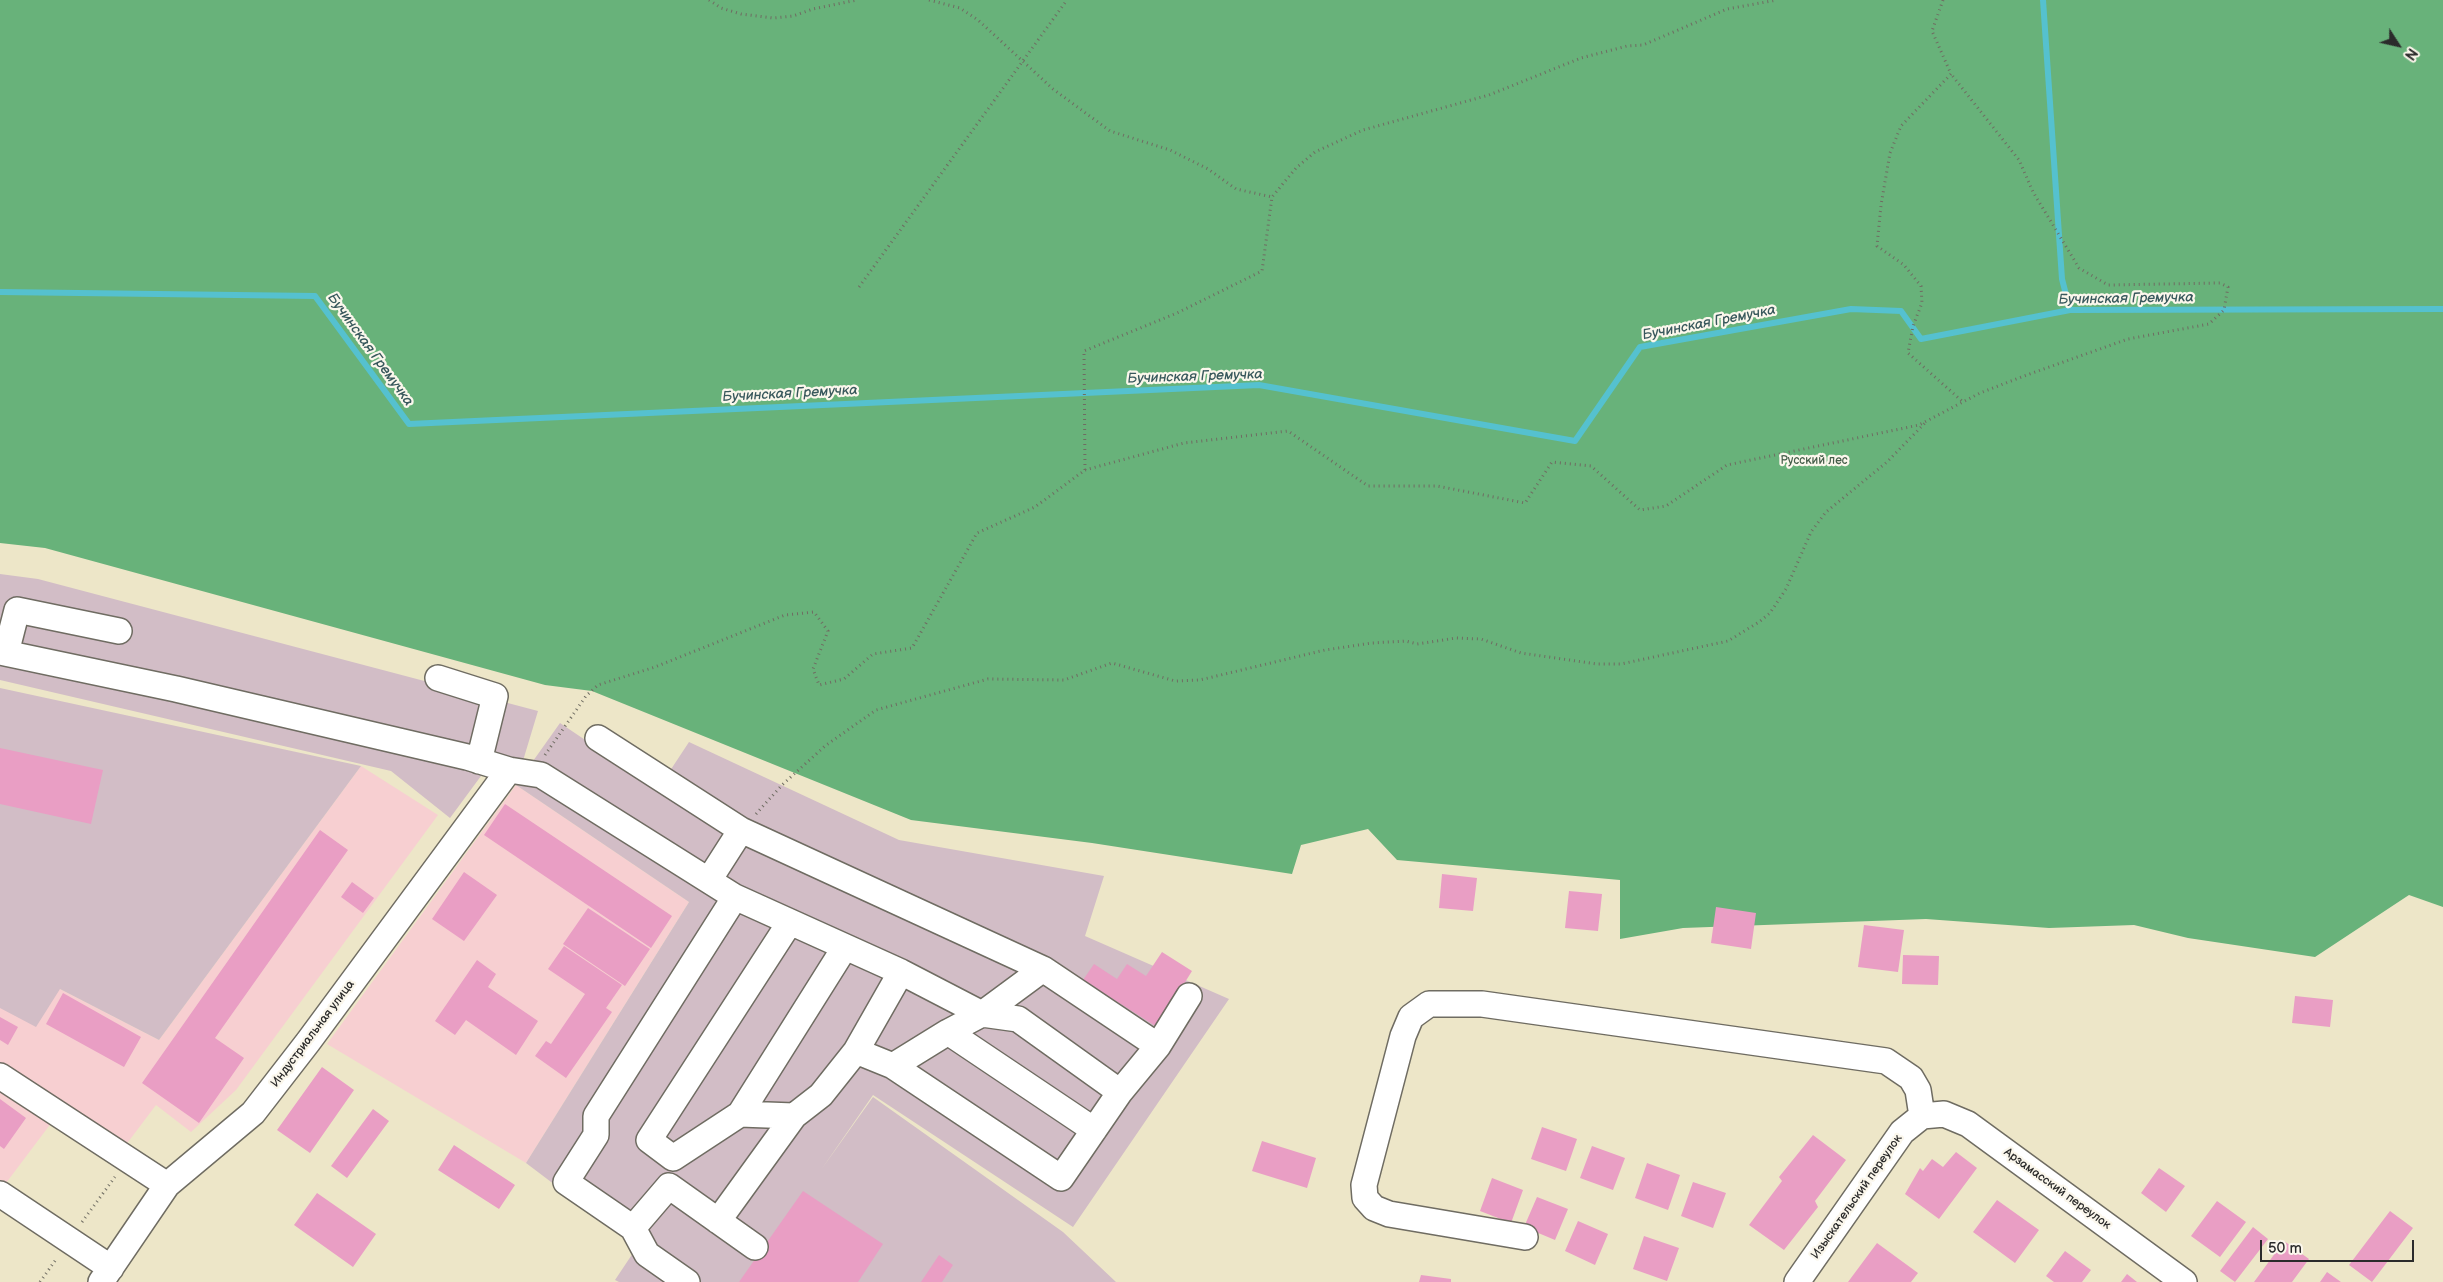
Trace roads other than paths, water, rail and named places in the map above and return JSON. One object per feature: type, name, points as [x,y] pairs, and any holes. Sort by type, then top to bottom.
[{"type":"street","points":[[119,631],[17,610],[3,653],[176,689],[520,772],[541,775],[735,897],[901,972],[982,1014],[1018,1019],[1120,1092]]},
{"type":"street","points":[[438,678],[495,696],[479,761]]},
{"type":"street","points":[[598,738],[741,830],[1043,970],[1158,1046]]},
{"type":"street","name":"Индустриальная улица","points":[[106,1275],[167,1185],[253,1113],[520,772]]},
{"type":"street","points":[[709,880],[741,830]]},
{"type":"street","points":[[687,1282],[647,1254],[633,1228],[566,1182],[596,1135],[596,1116],[735,897]]},
{"type":"street","points":[[673,1158],[649,1140],[790,922]]},
{"type":"street","points":[[633,1228],[669,1186],[673,1158],[740,1114],[845,947]]},
{"type":"street","points":[[893,1066],[948,1032],[982,1014],[1043,970]]},
{"type":"street","points":[[718,1221],[794,1116],[821,1095],[856,1051],[901,972]]},
{"type":"street","points":[[856,1051],[893,1066],[1061,1178],[1120,1092],[1158,1046],[1189,996]]},
{"type":"street","points":[[1525,1237],[1389,1214],[1374,1208],[1365,1198],[1364,1185],[1403,1036],[1411,1017],[1429,1004],[1482,1004],[1886,1062],[1911,1078],[1918,1090],[1922,1116]]},
{"type":"street","points":[[948,1032],[1094,1130]]},
{"type":"street","points":[[0,1076],[167,1185]]},
{"type":"street","points":[[740,1114],[794,1116]]},
{"type":"street","name":"Арзамасский переулок","points":[[1922,1116],[1944,1114],[1968,1124],[2184,1282]]},
{"type":"street","name":"Изыскательский переулок","points":[[1797,1282],[1902,1132],[1922,1116]]},
{"type":"street","points":[[669,1186],[755,1247]]},
{"type":"street","points":[[0,1194],[106,1275]]},
{"type":"waterway","points":[[2043,0],[2062,279],[2070,310]]},
{"type":"waterway","name":"Бучинская Гремучка","points":[[0,292],[315,296],[409,424],[1259,385],[1575,441],[1640,347],[1851,309],[1901,311],[1921,339],[2070,310],[2443,309]]},
{"type":"park label","name":"Русский лес","points":[[1814,461]]}]
